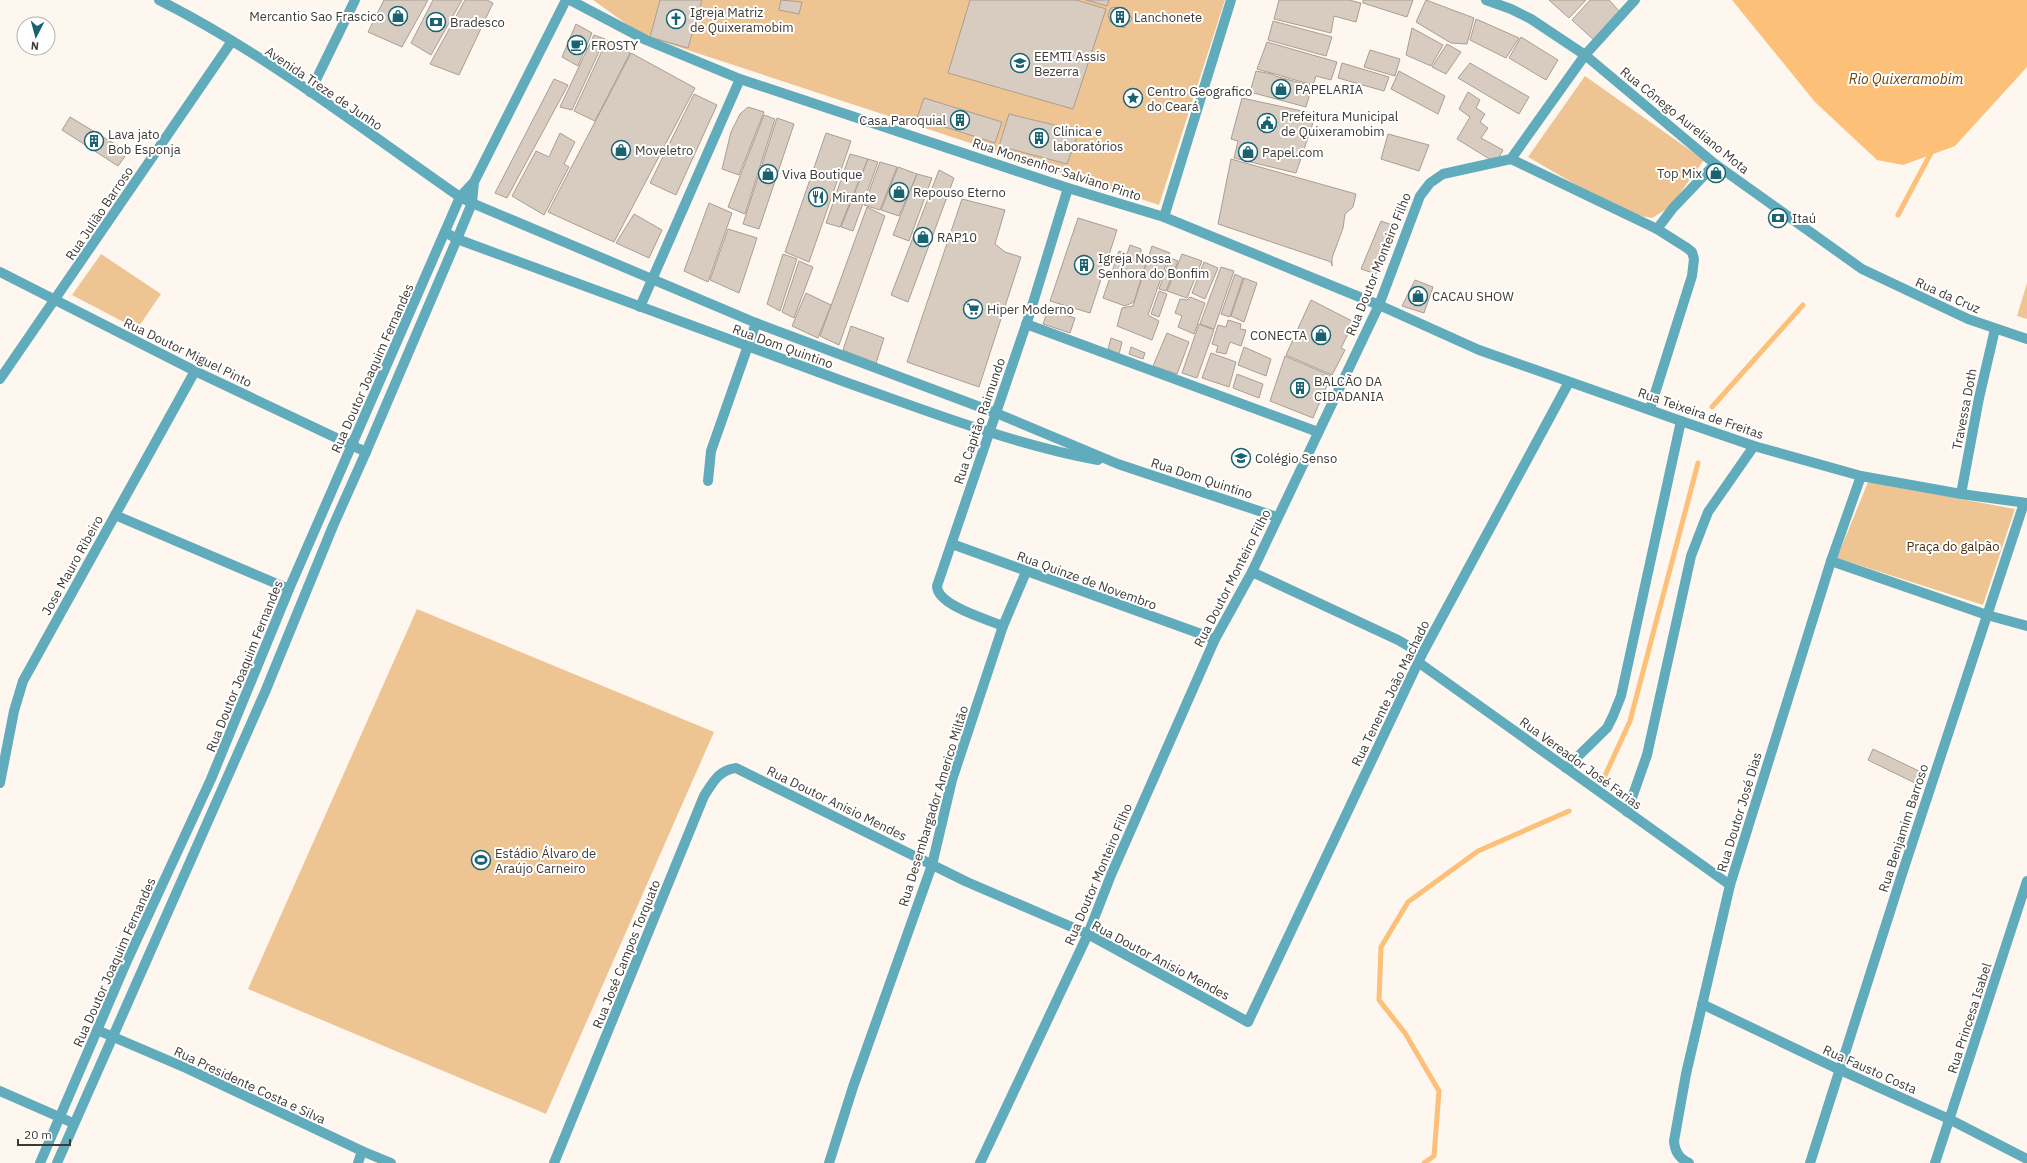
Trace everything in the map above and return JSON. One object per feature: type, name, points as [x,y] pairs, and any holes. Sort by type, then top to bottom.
[{"type":"street","name":"Avenida Treze de Junho","points":[[159,0],[204,23],[232,41],[310,92],[460,197],[472,203]]},
{"type":"street","points":[[310,92],[355,0]]},
{"type":"street","name":"Rua Doutor Joaquim Fernandes","points":[[40,1163],[126,963],[212,779],[289,589],[460,197],[474,182],[566,0]]},
{"type":"street","name":"Rua Monsenhor Salviano Pinto","points":[[570,0],[646,40],[740,79],[1068,188],[1164,217],[1379,305]]},
{"type":"street","points":[[1164,217],[1231,0]]},
{"type":"street","name":"Rua Cônego Aureliano Mota","points":[[1486,0],[1512,9],[1531,19],[1585,55],[1715,164],[1862,269]]},
{"type":"street","points":[[1635,0],[1585,55],[1511,159],[1657,229],[1692,252],[1694,259],[1692,276],[1650,409]]},
{"type":"street","name":"Rua Julião Barroso","points":[[0,379],[232,41]]},
{"type":"street","points":[[640,307],[740,79]]},
{"type":"street","name":"Rua Doutor Monteiro Filho","points":[[980,1163],[1088,934],[1111,875],[1215,639],[1252,572],[1379,305],[1423,189],[1443,174],[1511,159]]},
{"type":"street","points":[[1657,229],[1673,208],[1715,164]]},
{"type":"street","name":"Rua Doutor Joaquim Fernandes","points":[[57,1163],[73,1123],[113,1038],[141,971],[265,692],[333,526],[472,203],[474,182]]},
{"type":"street","name":"Rua Capitão Raimundo","points":[[1002,626],[951,604],[939,594],[937,586],[1026,324],[1068,188]]},
{"type":"street","name":"Rua Dom Quintino","points":[[472,203],[651,280],[756,323],[996,413],[1118,464],[1278,516]]},
{"type":"street","name":"Rua Dom Quintino","points":[[445,232],[457,238],[747,347],[989,433],[1071,455],[1118,464]]},
{"type":"street","name":"Rua da Cruz","points":[[1862,269],[1951,312],[1994,329],[2027,339]]},
{"type":"street","name":"Rua Doutor Miguel Pinto","points":[[0,272],[195,371],[366,452]]},
{"type":"street","name":"Rua Teixeira de Freitas","points":[[1379,305],[1478,350],[1754,446],[1861,476],[1961,494],[2025,503]]},
{"type":"street","points":[[708,481],[711,451],[756,323]]},
{"type":"street","points":[[1026,324],[1318,432]]},
{"type":"street","name":"Travessa Doth","points":[[1961,494],[1994,329]]},
{"type":"street","name":"Jose Mauro Ribeiro","points":[[0,783],[14,711],[23,681],[195,371]]},
{"type":"street","name":"Rua Tenente João Machado","points":[[1248,1022],[1420,658],[1569,382]]},
{"type":"street","points":[[1566,768],[1607,728],[1614,716],[1620,696],[1681,421]]},
{"type":"street","points":[[1627,812],[1647,755],[1691,556],[1695,544],[1708,512],[1754,446]]},
{"type":"street","name":"Rua Doutor José Dias","points":[[1685,1161],[1675,1151],[1674,1141],[1686,1074],[1730,885],[1831,560],[1861,476]]},
{"type":"street","name":"Rua Benjamim Barroso","points":[[1810,1163],[1902,874],[2025,503]]},
{"type":"street","points":[[115,515],[289,589]]},
{"type":"street","name":"Rua Quinze de Novembro","points":[[952,544],[1215,639]]},
{"type":"street","points":[[1831,560],[1987,615],[2027,626]]},
{"type":"street","name":"Rua Desembargador Americo Miltão","points":[[829,1163],[853,1087],[932,865],[952,780],[1002,626],[1026,572]]},
{"type":"street","name":"Rua Vereador José Farias","points":[[1252,572],[1398,640],[1566,768],[1730,885]]},
{"type":"street","name":"Rua Doutor Anisio Mendes","points":[[736,768],[932,865],[1088,934],[1248,1022]]},
{"type":"street","name":"Rua José Campos Torquato","points":[[554,1163],[704,796],[718,775],[730,769],[736,768]]},
{"type":"street","name":"Rua Princesa Isabel","points":[[1935,1163],[2027,881]]},
{"type":"street","points":[[126,963],[141,971]]},
{"type":"street","name":"Rua Fausto Costa","points":[[1702,1004],[1840,1070],[1949,1119],[2027,1159]]},
{"type":"street","name":"Rua Presidente Costa e Silva","points":[[97,1030],[186,1068],[362,1151],[391,1163]]},
{"type":"street","points":[[0,1091],[73,1123]]},
{"type":"street","points":[[358,1163],[362,1151]]},
{"type":"green space","points":[[593,0],[1225,0],[1159,205],[642,35]]},
{"type":"green space","points":[[1585,76],[1704,160],[1670,207],[1652,218],[1625,213],[1528,157]]},
{"type":"green space","points":[[101,254],[161,294],[137,329],[72,295]]},
{"type":"green space","points":[[2027,283],[2027,319],[2017,316]]},
{"type":"green space","name":"Praça do galpão","points":[[1868,482],[2015,509],[1983,605],[1837,558]]},
{"type":"green space","name":"Estádio Álvaro de Araújo Carneiro","points":[[417,609],[714,732],[546,1114],[248,989]]},
{"type":"water","name":"Rio Quixeramobim","points":[[1732,0],[2027,0],[2027,67],[1955,146],[1903,165],[1877,160],[1815,102]]},
{"type":"building","name":"Mercantio Sao Frascico","points":[[384,0],[428,0],[402,47],[368,32]]},
{"type":"building","name":"Bradesco","points":[[433,0],[462,0],[431,55],[411,43]]},
{"type":"building","points":[[465,0],[487,0],[493,3],[459,75],[430,64]]},
{"type":"building","name":"Igreja Matriz de Quixeramobim","points":[[660,0],[702,0],[688,48],[650,37]]},
{"type":"building","points":[[781,0],[802,2],[799,14],[779,10]]},
{"type":"building","name":"EEMTI Assis Bezerra","points":[[970,0],[1076,0],[1106,9],[1073,109],[948,73]]},
{"type":"building","points":[[1086,0],[1109,0],[1107,6]]},
{"type":"building","points":[[1279,0],[1349,0],[1361,3],[1356,22],[1334,16],[1331,33],[1274,19]]},
{"type":"building","points":[[1363,0],[1413,0],[1407,17],[1363,3]]},
{"type":"building","points":[[1426,0],[1474,18],[1467,44],[1451,43],[1416,22]]},
{"type":"building","points":[[1549,0],[1586,0],[1569,18]]},
{"type":"building","points":[[1590,0],[1609,0],[1621,13],[1595,41],[1572,20]]},
{"type":"building","name":"Lanchonete","points":[[1117,7],[1127,10],[1132,19],[1124,28],[1110,22],[1108,15],[1111,8]]},
{"type":"building","points":[[1476,19],[1519,38],[1506,58],[1470,40]]},
{"type":"building","points":[[1273,21],[1332,37],[1326,56],[1268,40]]},
{"type":"building","name":"FROSTY","points":[[576,24],[592,33],[578,66],[562,57]]},
{"type":"building","points":[[1412,28],[1443,45],[1431,66],[1406,55]]},
{"type":"building","points":[[594,35],[605,39],[572,110],[560,107]]},
{"type":"building","points":[[1521,37],[1558,60],[1546,80],[1509,58]]},
{"type":"building","points":[[607,40],[630,53],[595,121],[574,111]]},
{"type":"building","points":[[1267,42],[1337,62],[1331,80],[1316,76],[1313,85],[1257,69]]},
{"type":"building","points":[[1447,44],[1461,52],[1446,74],[1432,67]]},
{"type":"building","points":[[1370,50],[1400,59],[1395,76],[1364,67]]},
{"type":"building","name":"Moveletro","points":[[631,53],[695,88],[614,242],[548,212]]},
{"type":"building","points":[[1342,63],[1389,77],[1384,91],[1338,78]]},
{"type":"building","points":[[1470,63],[1529,97],[1519,114],[1458,78]]},
{"type":"building","name":"PAPELARIA","points":[[1256,71],[1272,74],[1312,86],[1306,107],[1250,92]]},
{"type":"building","points":[[1399,71],[1445,96],[1438,114],[1391,89]]},
{"type":"building","points":[[554,79],[568,85],[507,198],[495,193]]},
{"type":"building","points":[[1468,92],[1480,100],[1476,108],[1485,114],[1480,122],[1488,128],[1481,138],[1503,150],[1496,163],[1457,139],[1470,117],[1459,109]]},
{"type":"building","points":[[694,94],[717,105],[676,195],[650,183]]},
{"type":"building","name":"Casa Paroquial","points":[[924,98],[1002,122],[995,143],[917,118]]},
{"type":"building","points":[[1242,98],[1316,114],[1296,173],[1234,158],[1238,141],[1231,139]]},
{"type":"building","points":[[748,107],[764,112],[739,175],[722,169],[731,132],[740,114]]},
{"type":"building","name":"Clínica e laboratórios","points":[[1009,114],[1079,131],[1067,164],[999,146]]},
{"type":"building","points":[[764,115],[775,119],[745,214],[728,207]]},
{"type":"building","name":"Lava jato Bob Esponja","points":[[70,117],[128,152],[118,166],[62,130]]},
{"type":"building","name":"Viva Boutique","points":[[777,118],[794,124],[759,229],[743,224]]},
{"type":"building","points":[[560,133],[575,142],[564,164],[569,167],[544,215],[512,196],[536,151],[549,157]]},
{"type":"building","name":"Mirante","points":[[826,133],[851,141],[809,262],[785,252]]},
{"type":"building","points":[[1388,134],[1429,145],[1419,171],[1381,159]]},
{"type":"building","points":[[850,154],[868,159],[840,227],[826,223]]},
{"type":"building","points":[[868,159],[878,162],[853,231],[841,227]]},
{"type":"building","points":[[1231,159],[1356,194],[1353,207],[1345,214],[1343,228],[1332,258],[1332,266],[1331,262],[1218,224]]},
{"type":"building","points":[[880,162],[897,167],[880,210],[864,205]]},
{"type":"building","name":"Repouso Eterno","points":[[898,167],[917,174],[899,216],[881,210]]},
{"type":"building","name":"RAP10","points":[[939,170],[954,178],[908,302],[891,295]]},
{"type":"building","points":[[917,174],[932,178],[909,241],[893,235]]},
{"type":"building","points":[[962,199],[1005,210],[995,244],[1005,252],[1021,257],[979,387],[907,362]]},
{"type":"building","points":[[709,203],[732,213],[708,282],[684,271]]},
{"type":"building","points":[[867,207],[885,216],[839,345],[820,336]]},
{"type":"building","points":[[634,214],[662,230],[649,258],[616,243]]},
{"type":"building","name":"Igreja Nossa Senhora do Bonfim","points":[[1078,218],[1117,230],[1090,313],[1050,301]]},
{"type":"building","points":[[1381,221],[1395,226],[1376,274],[1361,269]]},
{"type":"building","points":[[728,229],[757,238],[739,293],[710,280]]},
{"type":"building","points":[[1130,245],[1141,249],[1141,254],[1148,256],[1134,302],[1125,306],[1103,298],[1119,251],[1127,254]]},
{"type":"building","points":[[1152,246],[1170,253],[1148,315],[1159,321],[1152,340],[1117,326],[1122,308],[1133,306]]},
{"type":"building","points":[[783,254],[797,259],[780,311],[767,304]]},
{"type":"building","points":[[1182,254],[1202,261],[1187,298],[1167,291]]},
{"type":"building","points":[[1170,258],[1178,261],[1166,291],[1159,289]]},
{"type":"building","points":[[799,261],[813,267],[794,318],[782,312]]},
{"type":"building","points":[[1204,262],[1218,268],[1205,299],[1192,293]]},
{"type":"building","points":[[1221,267],[1234,271],[1214,329],[1200,324]]},
{"type":"building","points":[[1235,274],[1243,278],[1230,317],[1221,314]]},
{"type":"building","points":[[1244,278],[1257,283],[1244,322],[1231,316]]},
{"type":"building","name":"CACAU SHOW","points":[[1415,280],[1433,287],[1424,313],[1402,306]]},
{"type":"building","points":[[1159,291],[1167,294],[1159,317],[1151,314]]},
{"type":"building","points":[[806,293],[831,305],[818,338],[792,326]]},
{"type":"building","points":[[1190,297],[1205,303],[1194,334],[1178,327],[1182,316],[1175,313],[1180,299],[1187,300]]},
{"type":"building","name":"CONECTA","points":[[1311,300],[1354,322],[1341,348],[1345,350],[1332,375],[1286,355]]},
{"type":"building","points":[[1048,310],[1075,318],[1070,333],[1043,324]]},
{"type":"building","points":[[1228,320],[1241,324],[1240,329],[1246,330],[1241,346],[1230,342],[1226,354],[1216,352],[1218,346],[1212,344],[1218,325],[1226,327]]},
{"type":"building","points":[[1199,324],[1214,330],[1197,378],[1182,373]]},
{"type":"building","points":[[851,326],[884,338],[876,363],[843,350]]},
{"type":"building","points":[[1167,333],[1189,342],[1177,374],[1153,366]]},
{"type":"building","points":[[1111,338],[1122,342],[1119,354],[1108,349]]},
{"type":"building","points":[[1131,347],[1145,353],[1143,359],[1129,354]]},
{"type":"building","points":[[1244,347],[1271,359],[1266,376],[1238,365]]},
{"type":"building","points":[[1211,353],[1236,362],[1229,387],[1202,378]]},
{"type":"building","name":"BALCÃO DA CIDADANIA","points":[[1285,356],[1331,376],[1313,418],[1270,401]]},
{"type":"building","points":[[1237,374],[1263,384],[1259,398],[1233,388]]},
{"type":"building","points":[[1873,749],[1921,772],[1917,784],[1868,760]]},
{"type":"waterway","points":[[1898,215],[1932,151]]},
{"type":"waterway","points":[[1712,407],[1803,305]]},
{"type":"waterway","points":[[1603,780],[1630,721],[1698,463]]},
{"type":"waterway","points":[[1424,1163],[1434,1156],[1439,1091],[1405,1033],[1379,1000],[1381,947],[1408,902],[1478,851],[1569,811]]},
{"type":"place","name":"Mercantio Sao Frascico","points":[[398,16]]},
{"type":"place","name":"Lanchonete","points":[[1120,17]]},
{"type":"place","name":"Igreja Matriz de Quixeramobim","points":[[676,19]]},
{"type":"place","name":"Bradesco","points":[[436,22]]},
{"type":"place","name":"FROSTY","points":[[577,45]]},
{"type":"place","name":"EEMTI Assis Bezerra","points":[[1020,63]]},
{"type":"place","name":"PAPELARIA","points":[[1281,89]]},
{"type":"place","name":"Centro Geografico do Ceará","points":[[1133,98]]},
{"type":"place","name":"Casa Paroquial","points":[[960,120]]},
{"type":"place","name":"Prefeitura Municipal de Quixeramobim","points":[[1267,123]]},
{"type":"place","name":"Clínica e laboratórios","points":[[1039,138]]},
{"type":"place","name":"Lava jato Bob Esponja","points":[[94,141]]},
{"type":"place","name":"Moveletro","points":[[621,150]]},
{"type":"place","name":"Papel.com","points":[[1248,152]]},
{"type":"place","name":"Top Mix","points":[[1716,173]]},
{"type":"place","name":"Viva Boutique","points":[[768,174]]},
{"type":"place","name":"Repouso Eterno","points":[[899,192]]},
{"type":"place","name":"Mirante","points":[[818,197]]},
{"type":"place","name":"Itaú","points":[[1778,218]]},
{"type":"place","name":"RAP10","points":[[923,237]]},
{"type":"place","name":"Igreja Nossa Senhora do Bonfim","points":[[1084,265]]},
{"type":"place","name":"CACAU SHOW","points":[[1418,296]]},
{"type":"place","name":"Hiper Moderno","points":[[973,309]]},
{"type":"place","name":"CONECTA","points":[[1321,335]]},
{"type":"place","name":"BALCÃO DA CIDADANIA","points":[[1300,388]]},
{"type":"place","name":"Colégio Senso","points":[[1241,458]]},
{"type":"place","name":"Estádio Álvaro de Araújo Carneiro","points":[[481,860]]}]
